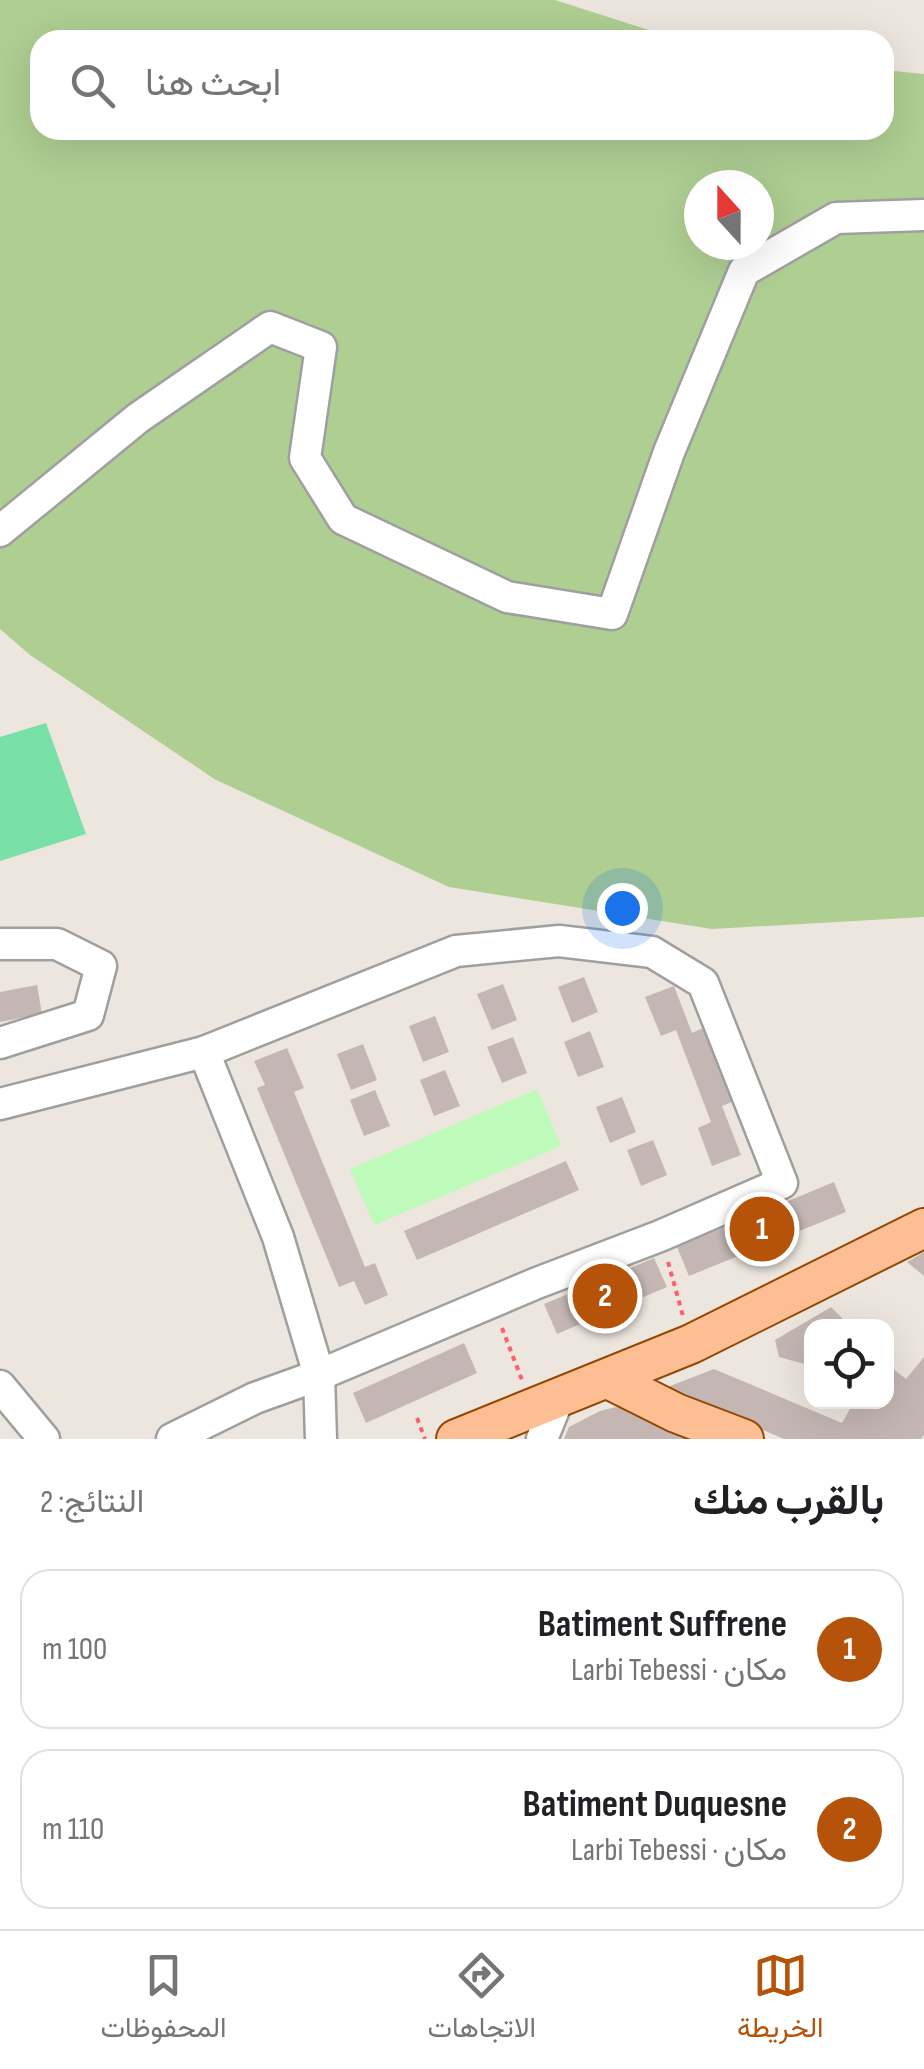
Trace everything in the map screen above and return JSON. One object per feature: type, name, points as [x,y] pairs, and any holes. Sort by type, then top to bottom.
[{"type":"main road","points":[[456,1439],[545,1415],[608,1379],[690,1344],[924,1228]]},
{"type":"main road","points":[[608,1379],[676,1413],[743,1439]]},
{"type":"street","points":[[0,532],[138,418],[270,327],[320,347],[305,458],[343,519],[507,597],[612,614],[669,452],[744,271],[836,218],[924,216]]},
{"type":"street","points":[[0,1104],[204,1052],[456,950],[559,941],[652,952],[704,983],[782,1183],[255,1398],[172,1439]]},
{"type":"street","points":[[0,944],[56,944],[101,966],[88,1014],[0,1043]]},
{"type":"street","points":[[204,1052],[278,1237],[319,1375],[321,1439]]},
{"type":"street","points":[[0,1386],[44,1439]]},
{"type":"path","points":[[660,1236],[690,1344]]},
{"type":"path","points":[[492,1302],[545,1415]]},
{"type":"path","points":[[417,1418],[425,1439]]},
{"type":"green space","points":[[0,0],[555,0],[649,30],[30,30],[30,140],[894,140],[894,71],[924,74],[924,917],[712,929],[449,887],[216,780],[30,655],[0,629]]},
{"type":"green space","points":[[46,723],[86,834],[0,861],[0,737]]},
{"type":"green space","points":[[537,1089],[561,1146],[374,1225],[350,1169]]},
{"type":"building","points":[[584,977],[598,1012],[572,1023],[558,987]]},
{"type":"building","points":[[503,984],[517,1020],[492,1030],[477,994]]},
{"type":"building","points":[[37,985],[42,1014],[0,1022],[0,992]]},
{"type":"building","points":[[674,986],[692,1033],[703,1028],[732,1102],[722,1106],[741,1155],[712,1166],[698,1128],[711,1122],[676,1030],[661,1036],[645,997]]},
{"type":"building","points":[[435,1016],[449,1052],[423,1062],[409,1026]]},
{"type":"building","points":[[590,1031],[604,1067],[578,1077],[564,1042]]},
{"type":"building","points":[[513,1037],[527,1073],[502,1083],[487,1047]]},
{"type":"building","points":[[363,1044],[377,1080],[351,1090],[337,1054]]},
{"type":"building","points":[[287,1048],[304,1088],[294,1092],[365,1267],[375,1263],[388,1295],[365,1305],[354,1281],[339,1287],[257,1088],[265,1085],[254,1061]]},
{"type":"building","points":[[445,1070],[460,1106],[434,1116],[420,1080]]},
{"type":"building","points":[[375,1090],[390,1126],[364,1136],[350,1100]]},
{"type":"building","points":[[622,1097],[636,1132],[610,1143],[596,1107]]},
{"type":"building","points":[[653,1140],[667,1175],[641,1186],[627,1150]]},
{"type":"building","points":[[566,1161],[579,1190],[417,1260],[404,1231]]},
{"type":"building","points":[[834,1182],[846,1212],[689,1276],[677,1247]]},
{"type":"building","points":[[924,1252],[924,1276],[907,1262]]},
{"type":"building","points":[[654,1258],[667,1287],[557,1334],[544,1304]]},
{"type":"building","points":[[831,1307],[843,1319],[811,1319]]},
{"type":"building","points":[[804,1323],[804,1364],[779,1357],[775,1340]]},
{"type":"building","points":[[464,1343],[477,1373],[366,1423],[353,1393]]},
{"type":"building","points":[[924,1357],[921,1439],[784,1439],[665,1388],[714,1369],[842,1423],[850,1409],[894,1409],[894,1369],[906,1379]]},
{"type":"building","points":[[624,1405],[700,1439],[564,1439],[569,1427],[600,1411]]},
{"type":"place","name":"Batiment Suffrene","points":[[762,1229]]},
{"type":"place","name":"Batiment Duquesne","points":[[605,1296]]}]
